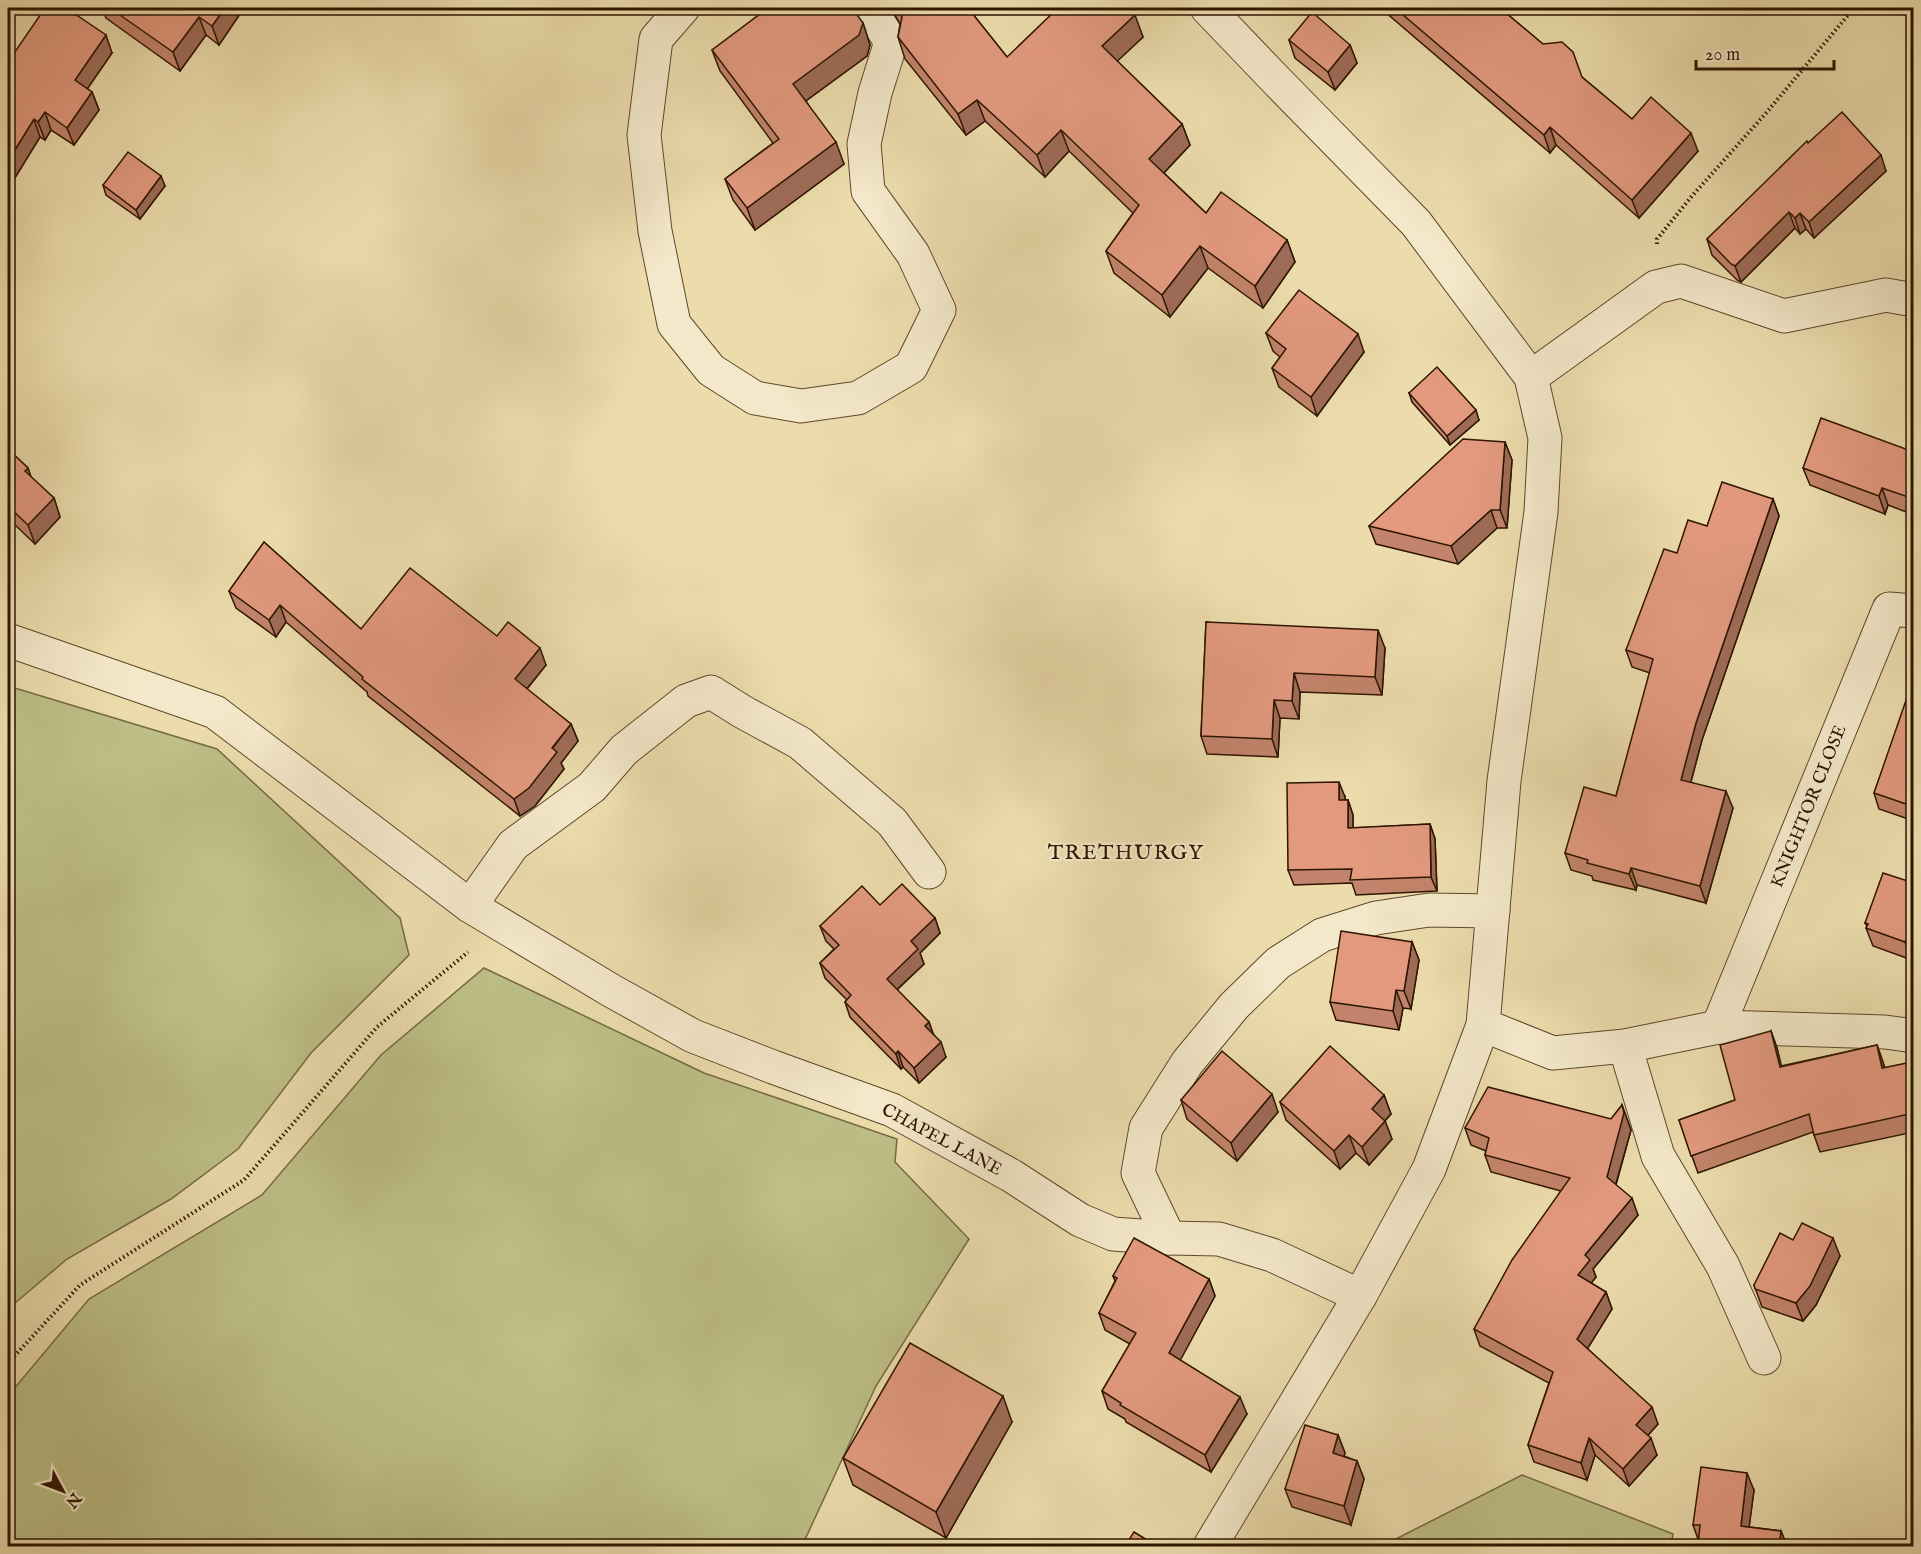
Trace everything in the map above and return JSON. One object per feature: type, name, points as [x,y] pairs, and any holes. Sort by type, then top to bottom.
[{"type":"street","points":[[683,8],[656,39],[644,135],[656,231],[675,324],[711,370],[755,398],[801,406],[858,398],[911,366],[939,309],[913,254],[868,191],[864,144],[875,93],[891,42],[869,8]]},
{"type":"street","points":[[1207,8],[1416,223],[1531,377],[1545,438],[1541,512],[1504,781],[1483,1025],[1429,1169],[1360,1296],[1210,1546]]},
{"type":"street","points":[[1531,377],[1656,287],[1681,281],[1784,316],[1886,295],[1914,300]]},
{"type":"street","name":"KNIGHTOR CLOSE","points":[[1718,1027],[1889,609],[1914,611]]},
{"type":"street","name":"CHAPEL LANE","points":[[8,640],[214,712],[470,906],[612,991],[693,1036],[892,1110],[1012,1176],[1080,1220],[1113,1234],[1219,1239],[1272,1256],[1360,1296]]},
{"type":"street","points":[[470,906],[513,845],[592,787],[624,750],[686,701],[711,692],[742,712],[800,743],[892,822],[929,872]]},
{"type":"street","points":[[1169,1238],[1138,1173],[1146,1128],[1186,1064],[1234,1006],[1278,963],[1322,935],[1387,916],[1429,910],[1493,911]]},
{"type":"street","points":[[1483,1025],[1553,1053],[1625,1046],[1718,1027],[1885,1032],[1914,1036]]},
{"type":"street","points":[[1625,1046],[1659,1156],[1723,1266],[1764,1358]]},
{"type":"path","points":[[1656,287],[1657,238],[1854,8]]},
{"type":"path","points":[[8,1363],[80,1285],[244,1180],[377,1027],[502,925]]},
{"type":"green space","points":[[8,686],[217,749],[400,918],[409,955],[311,1053],[238,1149],[171,1199],[67,1259],[8,1309]]},
{"type":"green space","points":[[484,968],[704,1073],[897,1139],[895,1162],[969,1239],[876,1386],[802,1546],[8,1546],[8,1396],[89,1299],[262,1195],[381,1055]]},
{"type":"green space","points":[[1522,1475],[1673,1534],[1671,1546],[1382,1546]]},
{"type":"building","points":[[45,8],[66,8],[106,35],[75,80],[92,92],[67,128],[45,112],[38,122],[34,119],[8,161],[8,62]]},
{"type":"building","points":[[110,8],[225,8],[212,26],[199,17],[173,52]]},
{"type":"building","points":[[768,8],[852,8],[863,23],[859,35],[793,84],[836,142],[747,208],[725,179],[779,139],[712,50]]},
{"type":"building","points":[[896,8],[968,8],[1007,57],[1058,8],[1128,8],[1135,15],[1102,46],[1182,124],[1149,159],[1206,213],[1221,192],[1287,240],[1255,286],[1200,246],[1162,295],[1106,251],[1139,205],[1061,130],[1037,155],[977,100],[958,114],[898,37],[902,17]]},
{"type":"building","points":[[1395,8],[1500,8],[1543,44],[1562,42],[1573,52],[1582,77],[1632,119],[1651,97],[1691,133],[1632,200],[1550,127],[1544,135]]},
{"type":"building","points":[[1312,12],[1350,45],[1328,72],[1289,40]]},
{"type":"building","points":[[1842,112],[1881,155],[1809,222],[1800,213],[1795,218],[1789,212],[1735,266],[1731,264],[1707,239],[1807,141],[1808,143]]},
{"type":"building","points":[[128,152],[161,176],[136,210],[103,185]]},
{"type":"building","points":[[1299,290],[1358,334],[1311,397],[1272,368],[1286,349],[1266,333]]},
{"type":"building","points":[[1437,367],[1476,410],[1447,436],[1409,393]]},
{"type":"building","points":[[1821,418],[1914,452],[1914,499],[1882,488],[1879,496],[1803,468]]},
{"type":"building","points":[[1463,439],[1505,442],[1500,510],[1491,510],[1451,546],[1369,526]]},
{"type":"building","points":[[8,449],[28,468],[25,471],[54,498],[28,525],[8,506]]},
{"type":"building","points":[[1722,482],[1773,499],[1696,723],[1681,780],[1726,791],[1700,886],[1631,868],[1629,874],[1587,863],[1588,860],[1565,853],[1584,787],[1616,796],[1653,659],[1626,650],[1664,549],[1677,553],[1688,520],[1707,526]]},
{"type":"building","points":[[264,542],[361,629],[410,568],[497,636],[508,622],[540,648],[515,679],[571,724],[552,748],[557,752],[529,788],[514,799],[362,679],[363,677],[280,605],[269,620],[229,591]]},
{"type":"building","points":[[1206,622],[1378,630],[1375,677],[1294,673],[1292,701],[1274,700],[1272,739],[1201,736]]},
{"type":"building","points":[[1912,683],[1914,684],[1914,791],[1909,805],[1874,793]]},
{"type":"building","points":[[1339,782],[1339,800],[1348,800],[1348,828],[1430,824],[1431,877],[1350,880],[1352,869],[1288,870],[1287,783]]},
{"type":"building","points":[[1883,873],[1914,883],[1914,940],[1907,938],[1905,942],[1866,928],[1868,924],[1865,923]]},
{"type":"building","points":[[902,884],[935,918],[911,941],[918,949],[887,979],[929,1022],[925,1026],[941,1042],[914,1068],[898,1051],[896,1054],[845,1002],[851,995],[820,963],[839,945],[820,926],[862,886],[880,905]]},
{"type":"building","points":[[1341,931],[1412,942],[1404,991],[1396,990],[1393,1011],[1330,1002]]},
{"type":"building","points":[[1771,1031],[1780,1067],[1877,1045],[1882,1068],[1912,1062],[1914,1113],[1814,1135],[1809,1114],[1691,1156],[1679,1120],[1735,1100],[1720,1045]]},
{"type":"building","points":[[1330,1046],[1384,1095],[1372,1109],[1385,1121],[1362,1147],[1349,1135],[1334,1151],[1280,1102]]},
{"type":"building","points":[[1222,1051],[1272,1094],[1231,1143],[1181,1100]]},
{"type":"building","points":[[1488,1087],[1611,1119],[1622,1105],[1624,1113],[1607,1177],[1632,1198],[1585,1255],[1590,1260],[1578,1275],[1606,1292],[1577,1339],[1652,1407],[1636,1425],[1651,1438],[1623,1469],[1589,1438],[1581,1463],[1528,1445],[1553,1372],[1474,1329],[1512,1260],[1570,1178],[1485,1155],[1489,1138],[1465,1128]]},
{"type":"building","points":[[1802,1223],[1833,1238],[1810,1286],[1796,1303],[1755,1289],[1754,1285],[1780,1233],[1793,1240]]},
{"type":"building","points":[[1134,1238],[1209,1279],[1169,1353],[1240,1397],[1205,1455],[1120,1405],[1121,1403],[1102,1391],[1136,1333],[1099,1313],[1117,1278],[1113,1276]]},
{"type":"building","points":[[910,1343],[1003,1396],[936,1512],[843,1458]]},
{"type":"building","points":[[1305,1425],[1338,1435],[1333,1453],[1357,1461],[1344,1506],[1285,1489]]},
{"type":"building","points":[[1701,1467],[1747,1473],[1741,1526],[1781,1531],[1779,1546],[1698,1546],[1700,1525],[1693,1525]]},
{"type":"building","points":[[1134,1532],[1157,1546],[1125,1546]]},
{"type":"district","name":"TRETHURGY","points":[[1126,852]]}]
